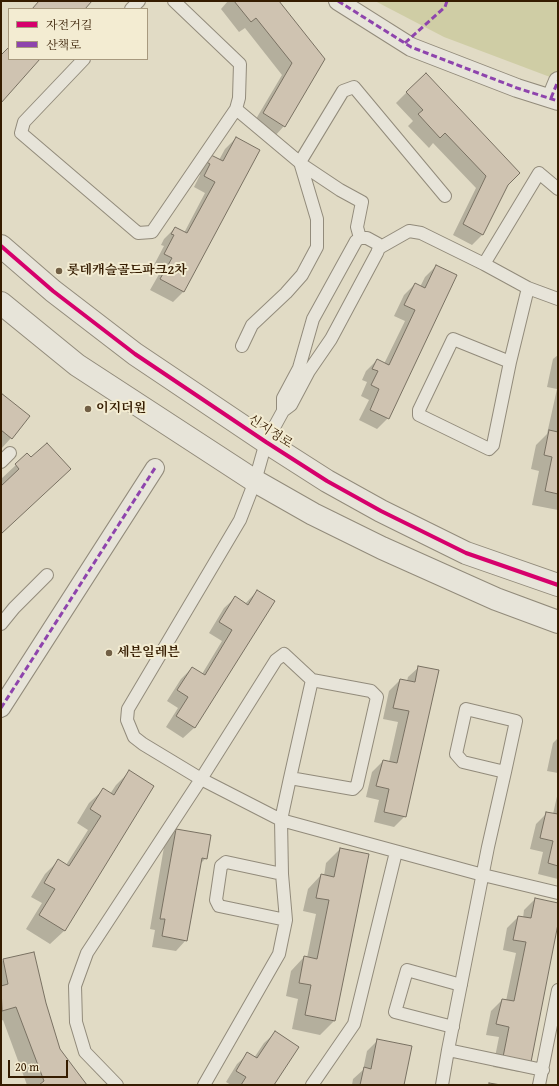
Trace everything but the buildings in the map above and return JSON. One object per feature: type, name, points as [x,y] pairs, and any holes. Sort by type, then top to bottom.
[{"type":"street","points":[[338,1],[411,47],[517,88],[555,100],[558,81]]},
{"type":"street","name":"신지정로","points":[[1,246],[53,291],[136,354],[266,442],[327,481],[368,504],[466,553],[558,585]]},
{"type":"street","points":[[1,302],[77,365],[255,481],[313,514],[382,548],[496,599],[558,622]]},
{"type":"street","points":[[1,708],[155,468]]},
{"type":"lane","points":[[83,60],[24,122],[21,133],[138,232],[152,232],[236,109],[239,98],[240,64],[174,1]]},
{"type":"lane","points":[[242,346],[252,325],[286,294],[302,275],[317,247],[317,219],[300,162],[343,91],[354,87],[445,196]]},
{"type":"lane","points":[[236,109],[300,162],[340,190],[362,202],[357,227],[360,238]]},
{"type":"lane","points":[[484,264],[539,173],[558,189]]},
{"type":"lane","points":[[283,410],[291,406],[309,371],[331,339],[379,248],[408,231],[421,233],[484,264],[528,288],[558,299]]},
{"type":"lane","points":[[379,248],[378,244],[367,238],[360,238],[356,241],[314,319],[301,357],[299,368],[283,398],[283,410],[266,442],[255,481],[240,520],[128,708],[127,720],[134,737],[143,744],[201,779],[281,820],[396,852],[558,893]]},
{"type":"lane","points":[[510,362],[453,339],[419,410],[419,415],[489,449],[493,445],[510,362],[528,288]]},
{"type":"lane","points":[[1,462],[10,454]]},
{"type":"lane","points":[[3,618],[47,575]]},
{"type":"lane","points":[[117,1085],[85,1052],[76,1022],[75,986],[86,953],[201,779],[276,660],[284,654],[312,680],[371,691],[377,697],[357,785],[353,789],[290,778]]},
{"type":"lane","points":[[204,1085],[279,954],[286,920],[282,874],[281,820],[312,680]]},
{"type":"lane","points":[[442,1085],[483,874],[505,772],[516,721],[466,709],[456,754],[463,762],[505,772]]},
{"type":"lane","points":[[312,1085],[354,1024],[396,852]]},
{"type":"lane","points":[[282,874],[226,862],[221,866],[216,900],[219,906],[286,920]]},
{"type":"lane","points":[[453,1027],[395,1012],[407,970],[461,984]]},
{"type":"lane","points":[[539,1085],[558,990]]},
{"type":"lane","points":[[448,1050],[543,1070]]},
{"type":"shaded area","points":[[375,1],[558,1],[558,80],[444,37]]},
{"type":"marked path","points":[[338,1],[411,47],[517,88],[558,101]]},
{"type":"marked path","points":[[405,43],[445,7],[447,1]]},
{"type":"marked path","points":[[551,98],[558,81]]},
{"type":"marked path","points":[[1,708],[155,468]]},
{"type":"cycle path","points":[[1,246],[53,291],[135,354],[327,481],[381,511],[466,553],[558,585]]},
{"type":"place","name":"롯데캐슬골드파크2차","points":[[59,271]]},
{"type":"place","name":"이지더원","points":[[88,409]]},
{"type":"place","name":"세븐일레븐","points":[[109,653]]}]
